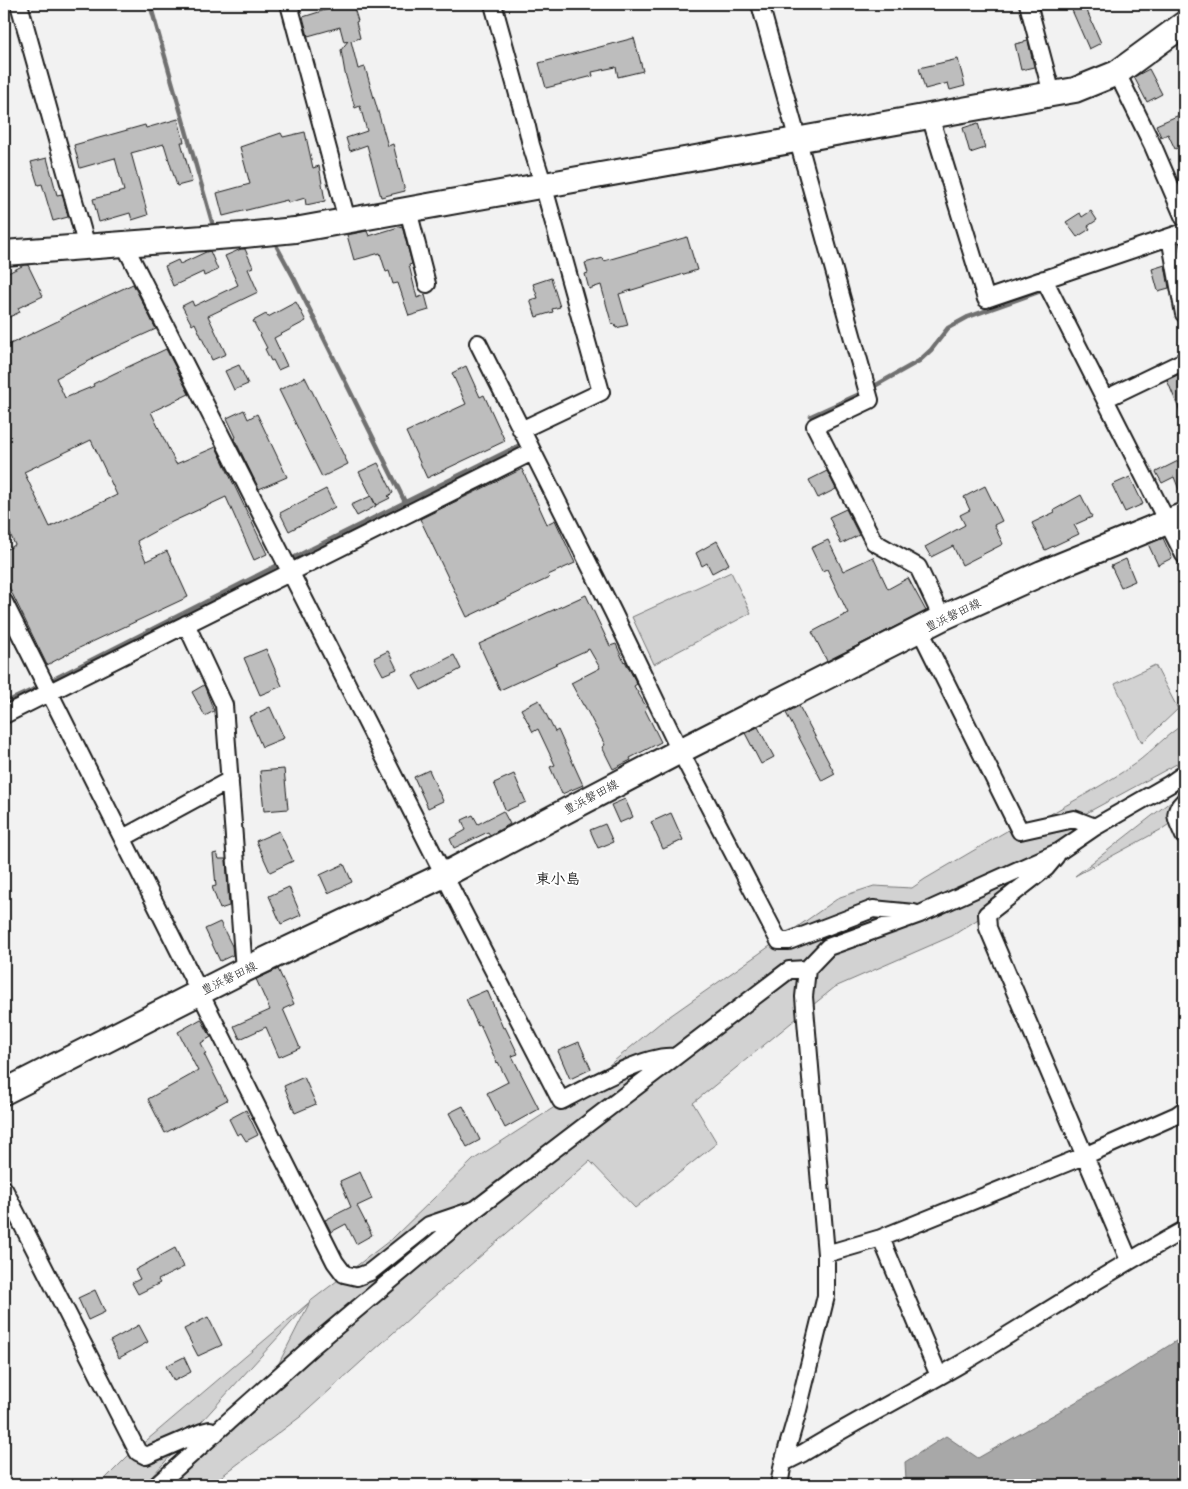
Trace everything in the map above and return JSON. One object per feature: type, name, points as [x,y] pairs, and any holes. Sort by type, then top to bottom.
[{"type":"main road","points":[[4,254],[295,230],[1074,90],[1117,73],[1184,24]]},
{"type":"main road","name":"豊浜磐田線","points":[[4,1092],[244,970],[444,876],[680,750],[942,618],[1042,573],[1176,518]]},
{"type":"street","points":[[19,4],[87,247]]},
{"type":"street","points":[[289,4],[347,220]]},
{"type":"street","points":[[4,715],[291,572],[526,440],[601,392],[493,4]]},
{"type":"street","points":[[760,4],[870,400],[815,426],[874,542],[918,567],[942,618]]},
{"type":"street","points":[[1028,4],[1052,94]]},
{"type":"street","points":[[1117,73],[1153,146],[1184,218]]},
{"type":"street","points":[[930,116],[986,299],[1047,286],[1177,235],[1184,314]]},
{"type":"street","points":[[408,210],[427,284]]},
{"type":"street","points":[[124,244],[444,876],[561,1101],[612,1074],[664,1056],[674,1058]]},
{"type":"street","points":[[1047,286],[1105,399],[1176,518],[1184,554]]},
{"type":"street","points":[[478,344],[680,750],[779,941],[789,941],[873,909],[920,914]]},
{"type":"street","points":[[1105,399],[1184,361]]},
{"type":"street","points":[[4,602],[335,1262],[344,1274],[357,1277],[370,1272],[429,1225],[476,1209]]},
{"type":"street","points":[[186,624],[224,705],[244,970]]},
{"type":"street","points":[[920,630],[1020,831],[1074,819],[1095,827]]},
{"type":"street","points":[[779,1485],[826,1296],[826,1254],[804,997],[807,969],[828,947],[920,914],[1060,851],[1095,827],[1184,774]]},
{"type":"street","points":[[123,838],[230,780]]},
{"type":"street","points":[[1184,801],[1177,808],[1175,815],[1184,836]]},
{"type":"street","points":[[1060,851],[1046,868],[987,914],[988,928],[1129,1260]]},
{"type":"street","points":[[156,1485],[315,1344],[476,1209],[789,970],[807,969]]},
{"type":"street","points":[[826,1254],[881,1238],[1085,1155],[1184,1110]]},
{"type":"street","points":[[4,1189],[138,1452],[146,1456],[202,1432],[210,1430],[215,1434]]},
{"type":"street","points":[[783,1463],[939,1376],[1041,1316],[1129,1260],[1184,1230]]},
{"type":"street","points":[[881,1238],[939,1376]]},
{"type":"shaded area","points":[[731,572],[751,613],[654,664],[632,617]]},
{"type":"shaded area","points":[[1155,665],[1178,709],[1142,743],[1115,684]]},
{"type":"shaded area","points":[[1184,724],[1184,760],[1081,816],[1042,819],[1125,771]]},
{"type":"shaded area","points":[[1184,791],[1184,814],[1162,829],[1075,876]]},
{"type":"shaded area","points":[[1090,818],[1012,897],[952,936],[835,987],[693,1103],[717,1143],[635,1208],[590,1161],[423,1306],[300,1417],[210,1485],[152,1485],[279,1363],[310,1302],[144,1485],[99,1485],[127,1457],[312,1300],[393,1238],[473,1160],[573,1095],[660,1023],[840,897],[874,886],[912,888],[1017,825]]},
{"type":"shaded area","points":[[1184,1336],[1184,1485],[909,1485],[906,1481],[905,1462],[946,1436],[978,1458],[1116,1379]]},
{"type":"building","points":[[334,4],[350,4],[351,9],[354,8],[360,38],[351,41],[358,69],[365,67],[388,146],[393,144],[405,191],[381,197],[367,145],[350,151],[346,138],[367,131],[360,106],[355,108],[345,73],[341,50],[348,41],[344,42],[340,27],[308,36],[303,17],[335,7]]},
{"type":"building","points":[[1084,4],[1101,43],[1089,49],[1071,8]]},
{"type":"building","points":[[634,38],[643,71],[618,77],[616,67],[592,72],[593,76],[546,88],[539,63]]},
{"type":"building","points":[[1028,41],[1034,67],[1021,70],[1015,44]]},
{"type":"building","points":[[958,59],[965,86],[950,90],[948,83],[925,89],[919,68]]},
{"type":"building","points":[[1149,69],[1162,94],[1147,102],[1134,77]]},
{"type":"building","points":[[1184,113],[1184,145],[1175,149],[1168,134],[1161,137],[1156,125]]},
{"type":"building","points":[[178,119],[184,142],[181,142],[192,182],[177,186],[164,144],[131,153],[148,215],[132,220],[130,213],[99,222],[93,199],[124,191],[115,158],[80,168],[74,145],[145,125],[146,128]]},
{"type":"building","points":[[978,123],[985,148],[970,153],[963,128]]},
{"type":"building","points":[[305,132],[313,168],[319,166],[325,201],[306,205],[305,198],[288,203],[287,200],[223,216],[217,193],[250,184],[240,147],[281,133],[283,137]]},
{"type":"building","points":[[47,158],[57,195],[62,194],[68,217],[53,221],[42,184],[38,185],[31,162]]},
{"type":"building","points":[[1091,211],[1097,220],[1088,226],[1090,229],[1077,237],[1066,222],[1080,213],[1082,217]]},
{"type":"building","points":[[402,226],[412,264],[409,265],[417,298],[425,295],[429,310],[409,316],[398,283],[393,284],[389,271],[386,272],[380,253],[354,260],[347,235],[367,231],[369,236]]},
{"type":"building","points":[[687,237],[697,270],[619,294],[628,325],[616,328],[615,324],[612,325],[601,285],[589,289],[585,274],[588,273],[585,263],[603,258],[604,261]]},
{"type":"building","points":[[245,249],[253,267],[248,269],[258,292],[208,316],[226,354],[212,360],[195,323],[192,325],[182,306],[192,301],[194,306],[238,285],[225,256]]},
{"type":"building","points":[[210,251],[218,270],[204,276],[203,272],[173,286],[165,266],[178,260],[180,264]]},
{"type":"building","points":[[24,265],[28,265],[43,296],[18,308],[20,312],[7,318],[4,311],[4,275]]},
{"type":"building","points":[[1165,265],[1169,288],[1158,291],[1152,269]]},
{"type":"building","points":[[551,278],[560,307],[552,309],[553,312],[536,317],[530,300],[538,298],[533,284]]},
{"type":"building","points":[[133,284],[156,329],[92,358],[56,378],[65,398],[94,386],[93,384],[166,349],[189,394],[151,412],[176,464],[216,447],[267,554],[254,560],[226,497],[172,522],[137,541],[146,561],[167,551],[188,597],[47,665],[4,577],[4,551],[15,545],[4,520],[4,497],[10,494],[4,480],[4,347]],"holes":[[[91,440],[117,495],[50,527],[24,472]]]},
{"type":"building","points":[[296,302],[306,321],[274,338],[287,366],[278,370],[273,360],[271,361],[265,349],[267,348],[253,321],[266,314],[268,317]]},
{"type":"building","points":[[239,365],[248,384],[234,390],[225,371]]},
{"type":"building","points":[[466,366],[480,397],[484,395],[505,441],[427,478],[406,432],[466,404],[452,373]]},
{"type":"building","points":[[1184,372],[1184,421],[1167,380]]},
{"type":"building","points":[[305,377],[348,464],[322,477],[279,390]]},
{"type":"building","points":[[244,410],[248,419],[257,414],[287,477],[259,489],[234,438],[236,437],[227,418]]},
{"type":"building","points":[[1184,458],[1184,502],[1174,477],[1162,483],[1156,472]]},
{"type":"building","points":[[378,463],[393,493],[388,496],[390,498],[376,505],[359,472]]},
{"type":"building","points":[[522,469],[547,524],[555,520],[575,563],[548,575],[549,578],[467,617],[420,519]]},
{"type":"building","points":[[827,471],[836,489],[818,498],[809,480]]},
{"type":"building","points":[[1130,477],[1143,504],[1125,512],[1112,485]]},
{"type":"building","points":[[985,486],[1002,521],[994,525],[1003,544],[962,565],[953,546],[931,557],[925,547],[965,525],[960,515],[970,510],[964,497]]},
{"type":"building","points":[[326,489],[335,507],[289,531],[280,513]]},
{"type":"building","points":[[1081,495],[1092,517],[1074,525],[1079,534],[1045,550],[1032,523],[1055,512],[1054,510]]},
{"type":"building","points":[[371,496],[376,506],[357,516],[351,505]]},
{"type":"building","points":[[846,509],[859,535],[841,544],[829,517]]},
{"type":"building","points":[[1163,538],[1172,558],[1158,565],[1148,544]]},
{"type":"building","points":[[828,540],[843,571],[873,557],[888,589],[908,578],[926,611],[827,661],[812,632],[848,613],[827,569],[822,571],[811,548]]},
{"type":"building","points":[[717,541],[729,564],[712,573],[707,563],[702,566],[696,553]]},
{"type":"building","points":[[1126,559],[1135,581],[1121,587],[1111,566]]},
{"type":"building","points":[[586,595],[610,646],[616,644],[637,684],[634,686],[647,708],[645,710],[661,742],[613,769],[602,747],[605,745],[571,683],[600,668],[589,649],[500,690],[479,644]]},
{"type":"building","points":[[266,649],[282,686],[260,695],[244,658]]},
{"type":"building","points":[[388,651],[397,669],[383,675],[374,658]]},
{"type":"building","points":[[454,655],[461,669],[421,690],[413,676]]},
{"type":"building","points":[[204,685],[214,711],[205,716],[192,692]]},
{"type":"building","points":[[539,700],[555,732],[558,730],[583,785],[562,794],[550,767],[555,765],[538,729],[533,732],[521,709]]},
{"type":"building","points":[[799,706],[835,774],[822,781],[786,713]]},
{"type":"building","points":[[270,707],[284,738],[262,747],[249,717]]},
{"type":"building","points":[[758,727],[774,757],[761,764],[745,733]]},
{"type":"building","points":[[284,769],[288,809],[264,811],[260,771]]},
{"type":"building","points":[[429,770],[443,801],[428,808],[414,777]]},
{"type":"building","points":[[514,774],[526,802],[506,811],[494,783]]},
{"type":"building","points":[[625,799],[633,817],[619,823],[611,805]]},
{"type":"building","points":[[503,811],[510,824],[490,835],[488,832],[454,848],[450,839],[466,830],[462,820],[473,815],[478,824]]},
{"type":"building","points":[[671,813],[683,840],[663,849],[651,822]]},
{"type":"building","points":[[605,824],[613,842],[598,848],[590,830]]},
{"type":"building","points":[[279,831],[293,861],[270,872],[256,841]]},
{"type":"building","points":[[217,853],[219,859],[226,859],[229,906],[220,909],[212,887],[216,886],[213,854]]},
{"type":"building","points":[[344,864],[352,882],[328,893],[320,875]]},
{"type":"building","points":[[289,887],[301,915],[281,924],[269,896]]},
{"type":"building","points":[[220,922],[232,946],[233,955],[220,961],[205,929]]},
{"type":"building","points":[[278,969],[294,1004],[283,1009],[300,1048],[279,1057],[266,1027],[240,1039],[234,1026],[270,1010],[256,979]]},
{"type":"building","points":[[487,990],[503,1028],[505,1027],[518,1054],[512,1056],[539,1109],[505,1128],[487,1093],[508,1082],[466,999]]},
{"type":"building","points":[[201,1019],[211,1037],[201,1043],[206,1053],[204,1054],[227,1100],[165,1133],[148,1099],[198,1071],[178,1032]]},
{"type":"building","points":[[579,1042],[591,1069],[570,1079],[558,1051]]},
{"type":"building","points":[[304,1077],[316,1104],[295,1113],[284,1086]]},
{"type":"building","points":[[463,1106],[480,1140],[467,1147],[449,1113]]},
{"type":"building","points":[[246,1110],[258,1135],[246,1141],[241,1133],[237,1135],[229,1119]]},
{"type":"building","points":[[360,1172],[372,1199],[357,1206],[372,1235],[356,1244],[346,1224],[331,1232],[325,1220],[351,1207],[340,1181]]},
{"type":"building","points":[[175,1248],[184,1267],[158,1280],[160,1283],[138,1294],[132,1283],[140,1279],[135,1270]]},
{"type":"building","points":[[95,1290],[105,1312],[88,1320],[78,1298]]},
{"type":"building","points":[[208,1317],[222,1345],[198,1356],[184,1329]]},
{"type":"building","points":[[139,1325],[148,1342],[119,1358],[110,1341]]},
{"type":"building","points":[[184,1357],[191,1372],[174,1381],[166,1366]]},
{"type":"waterway","points":[[150,4],[212,222]]},
{"type":"waterway","points":[[277,247],[405,502]]},
{"type":"waterway","points":[[871,388],[919,361],[931,350],[948,328],[968,317],[1044,290]]},
{"type":"waterway","points":[[811,416],[864,392]]},
{"type":"waterway","points":[[289,560],[524,443]]},
{"type":"waterway","points":[[48,682],[282,563]]},
{"type":"waterway","points":[[4,703],[41,686]]},
{"type":"district","name":"東小島","points":[[558,879]]}]
